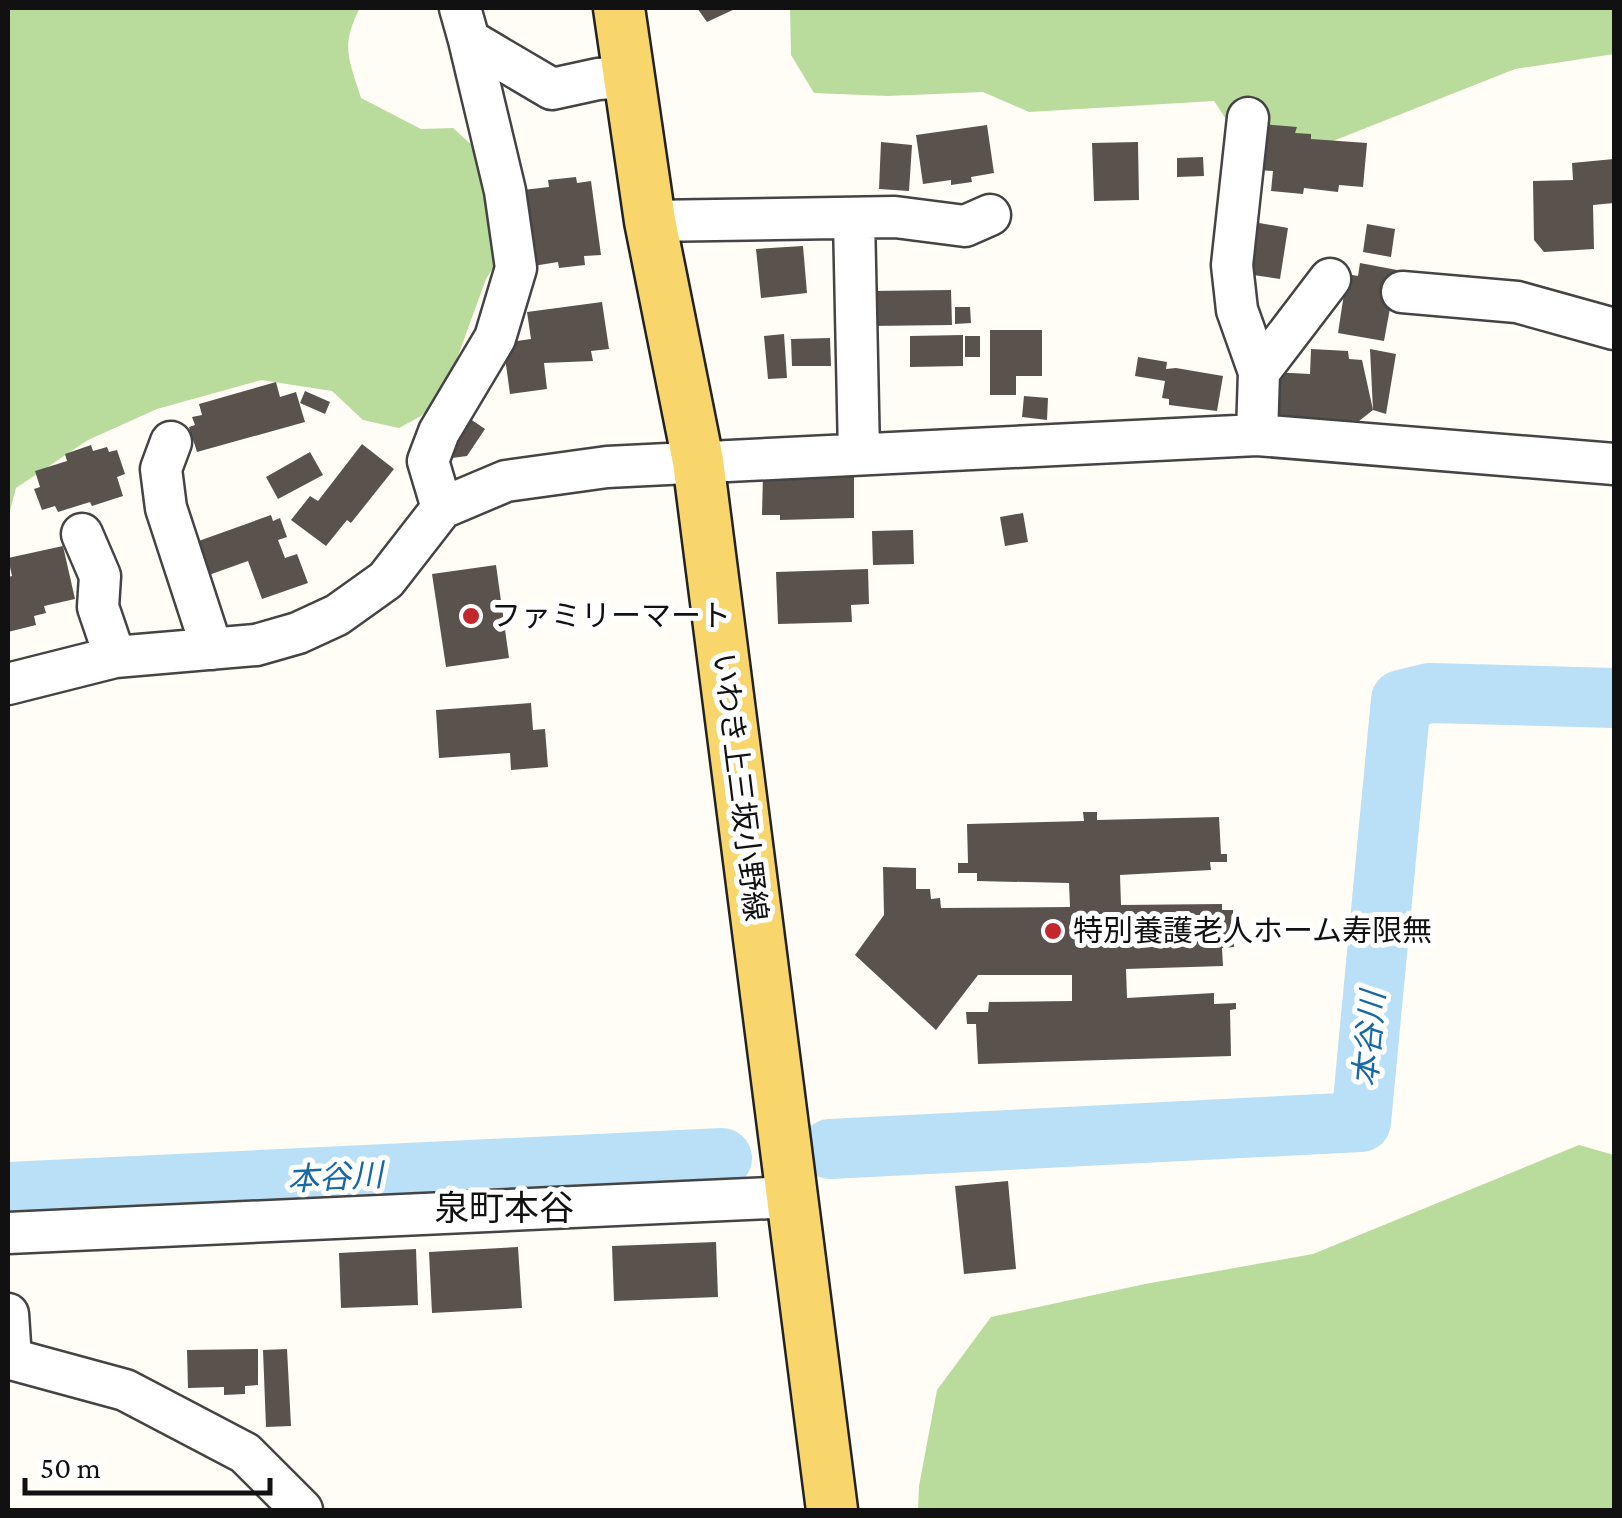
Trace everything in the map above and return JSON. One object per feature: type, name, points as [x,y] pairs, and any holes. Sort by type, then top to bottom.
[{"type":"main road","name":"いわき上三坂小野線","points":[[620,8],[650,221],[698,461],[832,1510]]},
{"type":"street","points":[[464,24],[552,90],[598,78],[629,78]]},
{"type":"street","points":[[442,508],[428,461],[438,432],[495,338],[516,268],[505,191],[464,24]]},
{"type":"street","points":[[1248,118],[1232,265],[1238,310],[1259,372],[1257,436]]},
{"type":"street","points":[[650,221],[895,217],[964,226],[990,215]]},
{"type":"street","points":[[854,218],[859,454]]},
{"type":"street","points":[[1259,372],[1330,280]]},
{"type":"street","points":[[1402,292],[1517,302],[1614,330]]},
{"type":"street","points":[[8,684],[115,656],[256,644],[298,632],[337,615],[386,580],[442,508],[506,481],[607,467],[1257,436],[1614,464]]},
{"type":"street","points":[[170,442],[161,469],[166,508],[212,649]]},
{"type":"street","points":[[82,534],[100,576],[98,607],[115,656]]},
{"type":"street","points":[[8,1233],[792,1197]]},
{"type":"street","points":[[8,1314],[11,1359],[126,1390],[244,1454],[302,1510]]},
{"type":"green space","points":[[8,8],[360,8],[348,43],[361,98],[421,129],[453,128],[475,148],[489,197],[498,260],[486,279],[444,394],[421,416],[399,428],[363,420],[332,391],[261,380],[157,409],[88,440],[16,488],[8,518]]},
{"type":"green space","points":[[790,8],[1614,8],[1614,54],[1515,69],[1333,141],[1294,148],[1230,125],[1214,101],[1029,112],[983,92],[887,96],[814,93],[791,55]]},
{"type":"green space","points":[[1579,1145],[1614,1155],[1614,1510],[918,1510],[937,1390],[991,1317],[1313,1254]]},
{"type":"building","points":[[697,8],[737,8],[707,22]]},
{"type":"building","points":[[1262,124],[1297,127],[1295,133],[1311,134],[1311,139],[1367,143],[1363,187],[1339,185],[1338,192],[1304,188],[1303,194],[1271,191],[1273,171],[1258,170]]},
{"type":"building","points":[[987,125],[994,173],[971,177],[972,182],[923,184],[916,135]]},
{"type":"building","points":[[881,142],[912,145],[909,191],[879,189]]},
{"type":"building","points":[[1138,142],[1139,200],[1094,201],[1092,143]]},
{"type":"building","points":[[1203,157],[1204,176],[1177,177],[1177,158]]},
{"type":"building","points":[[1614,159],[1614,203],[1593,205],[1594,249],[1544,252],[1534,240],[1533,181],[1573,180],[1572,163]]},
{"type":"building","points":[[576,177],[577,183],[591,181],[601,255],[584,256],[585,265],[559,268],[558,262],[533,266],[523,190],[549,187],[548,180]]},
{"type":"building","points":[[1248,221],[1288,228],[1280,279],[1240,273]]},
{"type":"building","points":[[1367,224],[1395,229],[1391,257],[1363,252]]},
{"type":"building","points":[[803,246],[807,293],[761,298],[756,249]]},
{"type":"building","points":[[1360,263],[1397,270],[1384,341],[1338,333],[1347,274],[1358,276]]},
{"type":"building","points":[[951,290],[952,325],[870,326],[869,291]]},
{"type":"building","points":[[602,302],[609,349],[591,351],[593,361],[544,363],[547,389],[510,394],[503,343],[531,339],[527,312]]},
{"type":"building","points":[[955,307],[970,307],[971,323],[955,324]]},
{"type":"building","points":[[990,330],[1042,330],[1042,376],[1016,376],[1016,395],[990,395]]},
{"type":"building","points":[[784,334],[787,378],[768,379],[764,336]]},
{"type":"building","points":[[963,335],[963,366],[910,367],[910,336]]},
{"type":"building","points":[[965,336],[980,336],[980,357],[965,357]]},
{"type":"building","points":[[830,338],[831,366],[792,366],[791,339]]},
{"type":"building","points":[[1311,349],[1348,351],[1349,359],[1362,360],[1373,410],[1359,421],[1270,417],[1272,372],[1310,374]]},
{"type":"building","points":[[1370,349],[1396,354],[1386,414],[1373,410]]},
{"type":"building","points":[[1138,357],[1167,362],[1166,369],[1223,376],[1217,411],[1169,405],[1169,399],[1162,398],[1165,381],[1135,376]]},
{"type":"building","points":[[276,382],[280,397],[296,392],[305,422],[197,452],[189,427],[195,425],[192,417],[202,415],[199,404]]},
{"type":"building","points":[[305,391],[330,402],[325,414],[300,403]]},
{"type":"building","points":[[1024,396],[1048,398],[1047,420],[1022,417]]},
{"type":"building","points":[[463,414],[485,429],[467,456],[452,458],[439,449]]},
{"type":"building","points":[[362,444],[394,469],[351,523],[347,520],[326,546],[291,520],[310,496],[318,501]]},
{"type":"building","points":[[91,445],[93,451],[107,447],[109,452],[117,450],[125,474],[117,477],[123,496],[58,512],[55,506],[42,510],[34,489],[40,487],[35,471],[67,461],[65,454]]},
{"type":"building","points":[[310,452],[323,475],[278,499],[266,477]]},
{"type":"building","points":[[854,469],[854,518],[780,520],[780,515],[762,515],[763,474]]},
{"type":"building","points":[[1023,513],[1028,542],[1005,546],[1000,517]]},
{"type":"building","points":[[271,515],[273,521],[280,518],[287,537],[278,540],[285,558],[297,554],[308,583],[262,599],[248,561],[192,581],[179,548]]},
{"type":"building","points":[[913,530],[914,564],[873,565],[872,531]]},
{"type":"building","points":[[63,546],[75,599],[44,606],[46,613],[34,616],[36,625],[8,632],[8,577],[12,576],[8,558]]},
{"type":"building","name":"ファミリーマート","points":[[496,565],[509,658],[446,667],[432,574]]},
{"type":"building","points":[[868,569],[869,604],[851,605],[852,622],[778,624],[776,572]]},
{"type":"building","points":[[531,703],[533,730],[545,729],[548,767],[511,770],[510,753],[439,758],[436,710]]},
{"type":"building","name":"特別養護老人ホーム寿限無","points":[[1083,812],[1097,812],[1097,820],[1219,817],[1221,854],[1227,854],[1227,862],[1210,862],[1211,870],[1120,875],[1121,905],[1222,904],[1222,910],[1233,910],[1234,947],[1222,948],[1223,966],[1126,969],[1127,998],[1214,993],[1214,1004],[1236,1003],[1236,1009],[1230,1010],[1231,1056],[978,1064],[976,1024],[967,1024],[966,1012],[988,1012],[989,1002],[1072,1001],[1072,975],[978,975],[936,1030],[855,955],[884,915],[883,867],[916,868],[916,889],[930,889],[931,899],[940,898],[941,908],[1070,907],[1069,883],[977,881],[977,873],[958,873],[958,863],[968,863],[967,824],[1084,821]]},
{"type":"building","points":[[1008,1181],[1016,1269],[964,1274],[955,1186]]},
{"type":"building","points":[[716,1242],[718,1297],[614,1301],[612,1246]]},
{"type":"building","points":[[518,1247],[522,1308],[432,1313],[429,1252]]},
{"type":"building","points":[[416,1249],[418,1305],[341,1308],[339,1253]]},
{"type":"building","points":[[258,1349],[258,1385],[245,1386],[245,1394],[224,1395],[224,1387],[188,1388],[187,1350]]},
{"type":"building","points":[[287,1349],[291,1426],[266,1427],[263,1350]]},
{"type":"waterway","name":"本谷川","points":[[830,1149],[1361,1122],[1401,700],[1430,693],[1614,698]]},
{"type":"waterway","name":"本谷川","points":[[8,1192],[722,1158]]},
{"type":"place","name":"ファミリーマート","points":[[471,616]]},
{"type":"place","name":"特別養護老人ホーム寿限無","points":[[1053,931]]},
{"type":"district","name":"泉町本谷","points":[[504,1208]]}]
